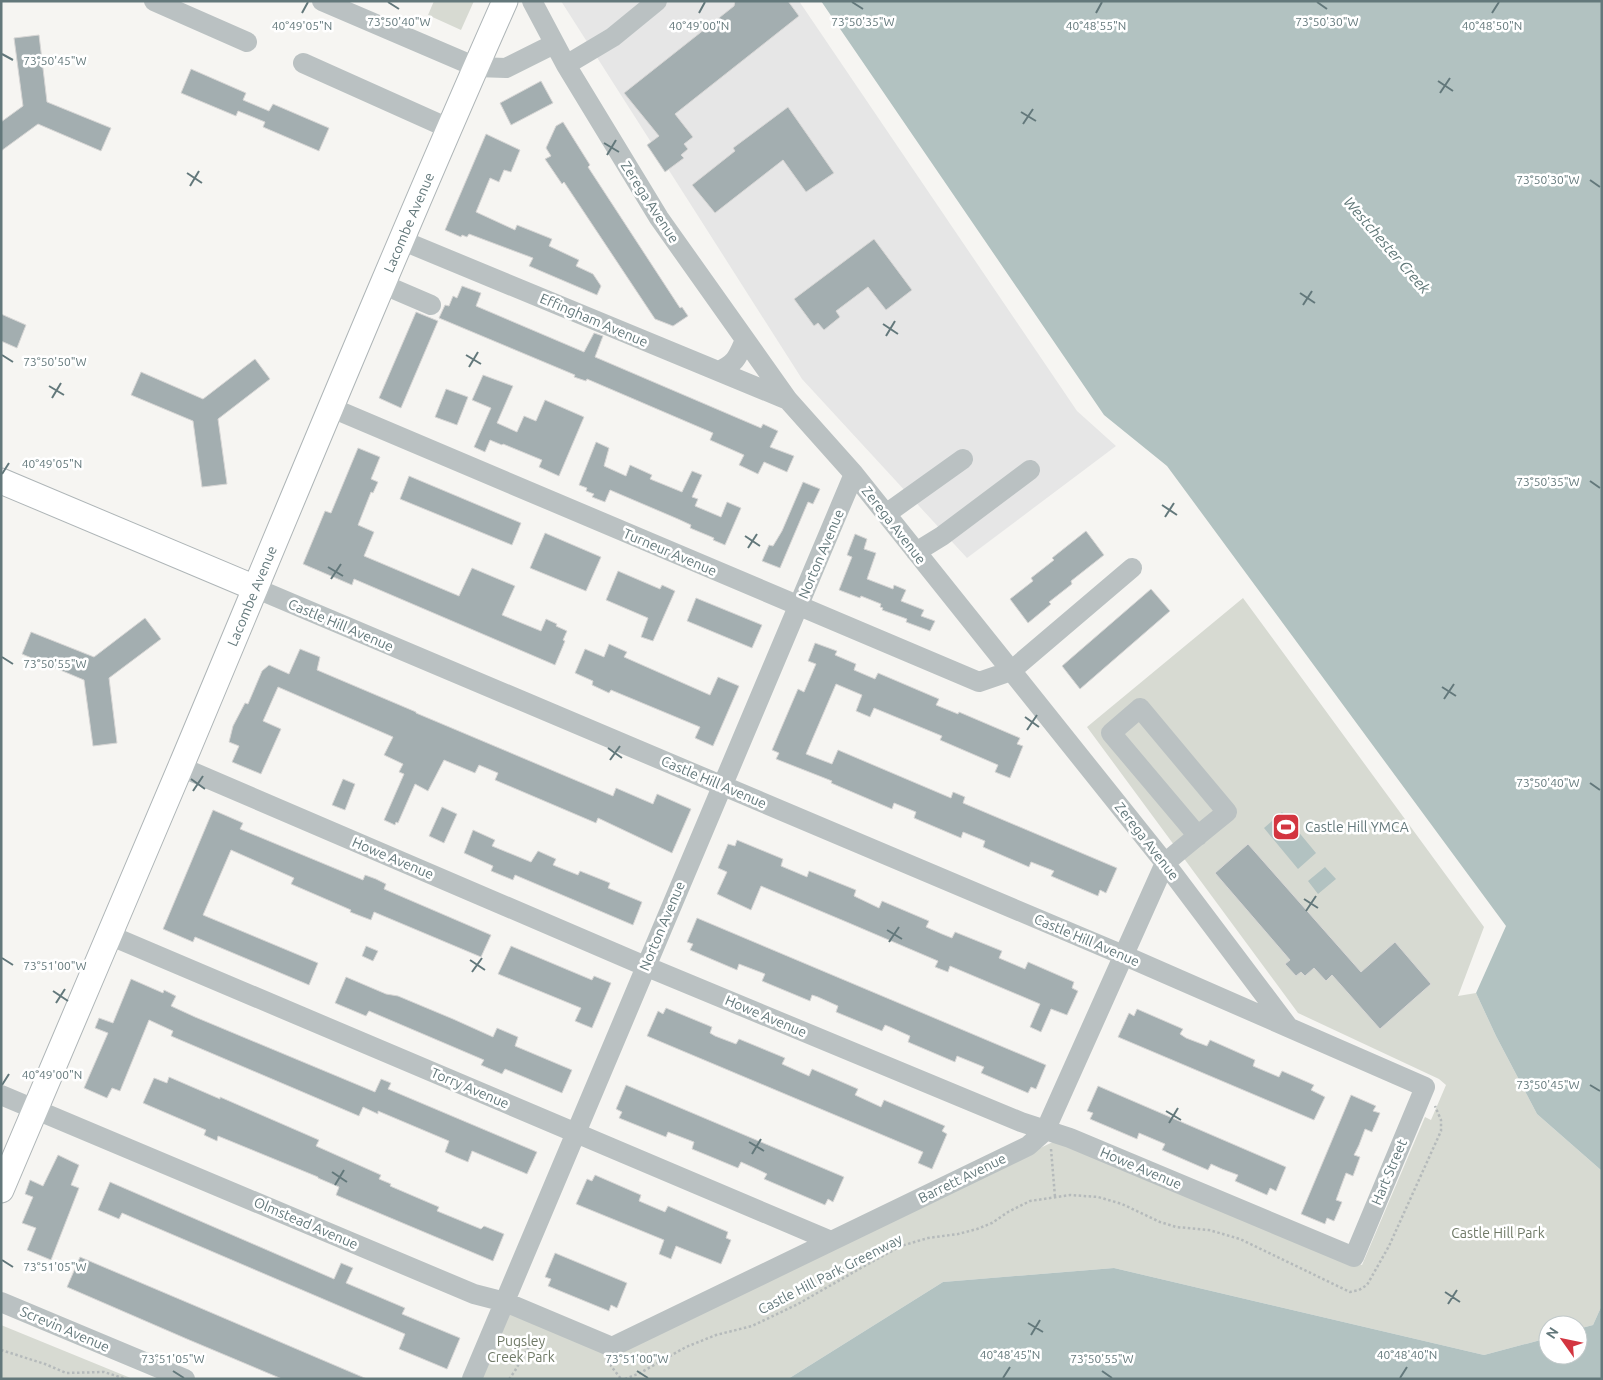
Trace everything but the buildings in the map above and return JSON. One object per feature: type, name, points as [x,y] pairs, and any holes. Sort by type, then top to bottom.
[{"type":"main road","name":"Lacombe Avenue","points":[[1,1190],[181,767],[448,128],[505,1]]},
{"type":"main road","name":"Castle Hill Avenue","points":[[1,481],[255,588]]},
{"type":"street","points":[[154,1],[247,42]]},
{"type":"street","name":"Zerega Avenue","points":[[532,1],[566,65],[658,218],[788,400],[854,474],[886,514],[1164,863],[1288,1027]]},
{"type":"street","points":[[566,65],[613,37],[657,1]]},
{"type":"street","points":[[333,3],[476,67],[506,68],[554,44]]},
{"type":"street","points":[[303,63],[448,128]]},
{"type":"street","name":"Effingham Avenue","points":[[401,240],[788,400]]},
{"type":"street","points":[[382,284],[431,305]]},
{"type":"street","points":[[718,371],[734,363],[745,340]]},
{"type":"street","name":"Turneur Avenue","points":[[332,408],[798,607],[979,682],[1011,671]]},
{"type":"street","points":[[886,514],[963,458]]},
{"type":"street","points":[[916,552],[942,536],[1030,470]]},
{"type":"street","name":"Norton Avenue","points":[[472,1379],[854,474]]},
{"type":"street","points":[[1011,671],[1132,568]]},
{"type":"street","name":"Castle Hill Avenue","points":[[255,588],[1123,955],[1288,1027],[1429,1096]]},
{"type":"street","points":[[1164,863],[1198,836],[1227,812],[1140,708],[1112,732],[1198,836]]},
{"type":"street","name":"Howe Avenue","points":[[181,767],[646,966],[1021,1122],[1048,1139],[1070,1138],[1354,1257]]},
{"type":"street","name":"Barrett Avenue","points":[[612,1353],[831,1241],[1028,1146],[1048,1139],[1123,955],[1164,863]]},
{"type":"street","name":"Torry Avenue","points":[[109,935],[831,1241]]},
{"type":"street","points":[[1222,998],[1231,998],[1245,970]]},
{"type":"street","name":"Olmstead Avenue","points":[[1,1095],[474,1294],[505,1302],[612,1353]]},
{"type":"street","name":"Hart Street","points":[[1354,1257],[1429,1096]]},
{"type":"street","name":"Screvin Avenue","points":[[1,1302],[185,1379]]},
{"type":"path","name":"Castle Hill Park Greenway","points":[[612,1353],[611,1366],[623,1379],[640,1373],[686,1347],[716,1335],[752,1326],[798,1304],[859,1268],[902,1246],[928,1238],[977,1229],[992,1223],[1008,1212],[1030,1201],[1070,1195],[1098,1197],[1122,1204],[1160,1222],[1176,1227],[1209,1230],[1240,1239],[1350,1292],[1359,1290],[1367,1285],[1389,1246],[1441,1131],[1441,1120],[1429,1096]]},
{"type":"path","points":[[1048,1139],[1053,1154],[1055,1197]]},
{"type":"path","points":[[509,1379],[534,1340],[538,1337],[546,1337]]},
{"type":"path","points":[[1,1350],[66,1373],[104,1372],[126,1379]]},
{"type":"shaded area","points":[[561,1],[799,1],[1077,411],[1116,446],[967,558],[802,379]]},
{"type":"green space","points":[[434,1],[474,1],[461,30],[428,15]]},
{"type":"green space","points":[[1243,598],[1484,927],[1458,996],[1476,993],[1537,1114],[1602,1171],[1602,1305],[1593,1325],[1588,1326],[1588,1315],[1538,1315],[1538,1341],[1484,1355],[1114,1268],[943,1282],[788,1379],[476,1379],[506,1312],[614,1352],[1057,1140],[1300,1243],[1362,1265],[1425,1117],[1431,1120],[1446,1085],[1439,1079],[1298,1013],[1087,727]]},
{"type":"green space","points":[[1,1325],[133,1379],[1,1379]]},
{"type":"water","name":"Westchester Creek","points":[[821,1],[1602,1],[1602,1171],[1537,1114],[1476,993],[1506,926],[1167,466],[1104,415]]},
{"type":"water","points":[[1282,812],[1316,853],[1298,869],[1264,828]]},
{"type":"water","points":[[1325,867],[1336,879],[1318,894],[1308,881]]},
{"type":"water","points":[[1114,1268],[1484,1355],[1538,1341],[1538,1365],[1588,1365],[1588,1326],[1593,1325],[1602,1305],[1602,1379],[788,1379],[943,1282]]},
{"type":"place","name":"Castle Hill YMCA","points":[[1286,827]]},
{"type":"park label","name":"Castle Hill Park","points":[[1498,1233]]},
{"type":"park label","name":"Pugsley Creek Park","points":[[521,1349]]}]
